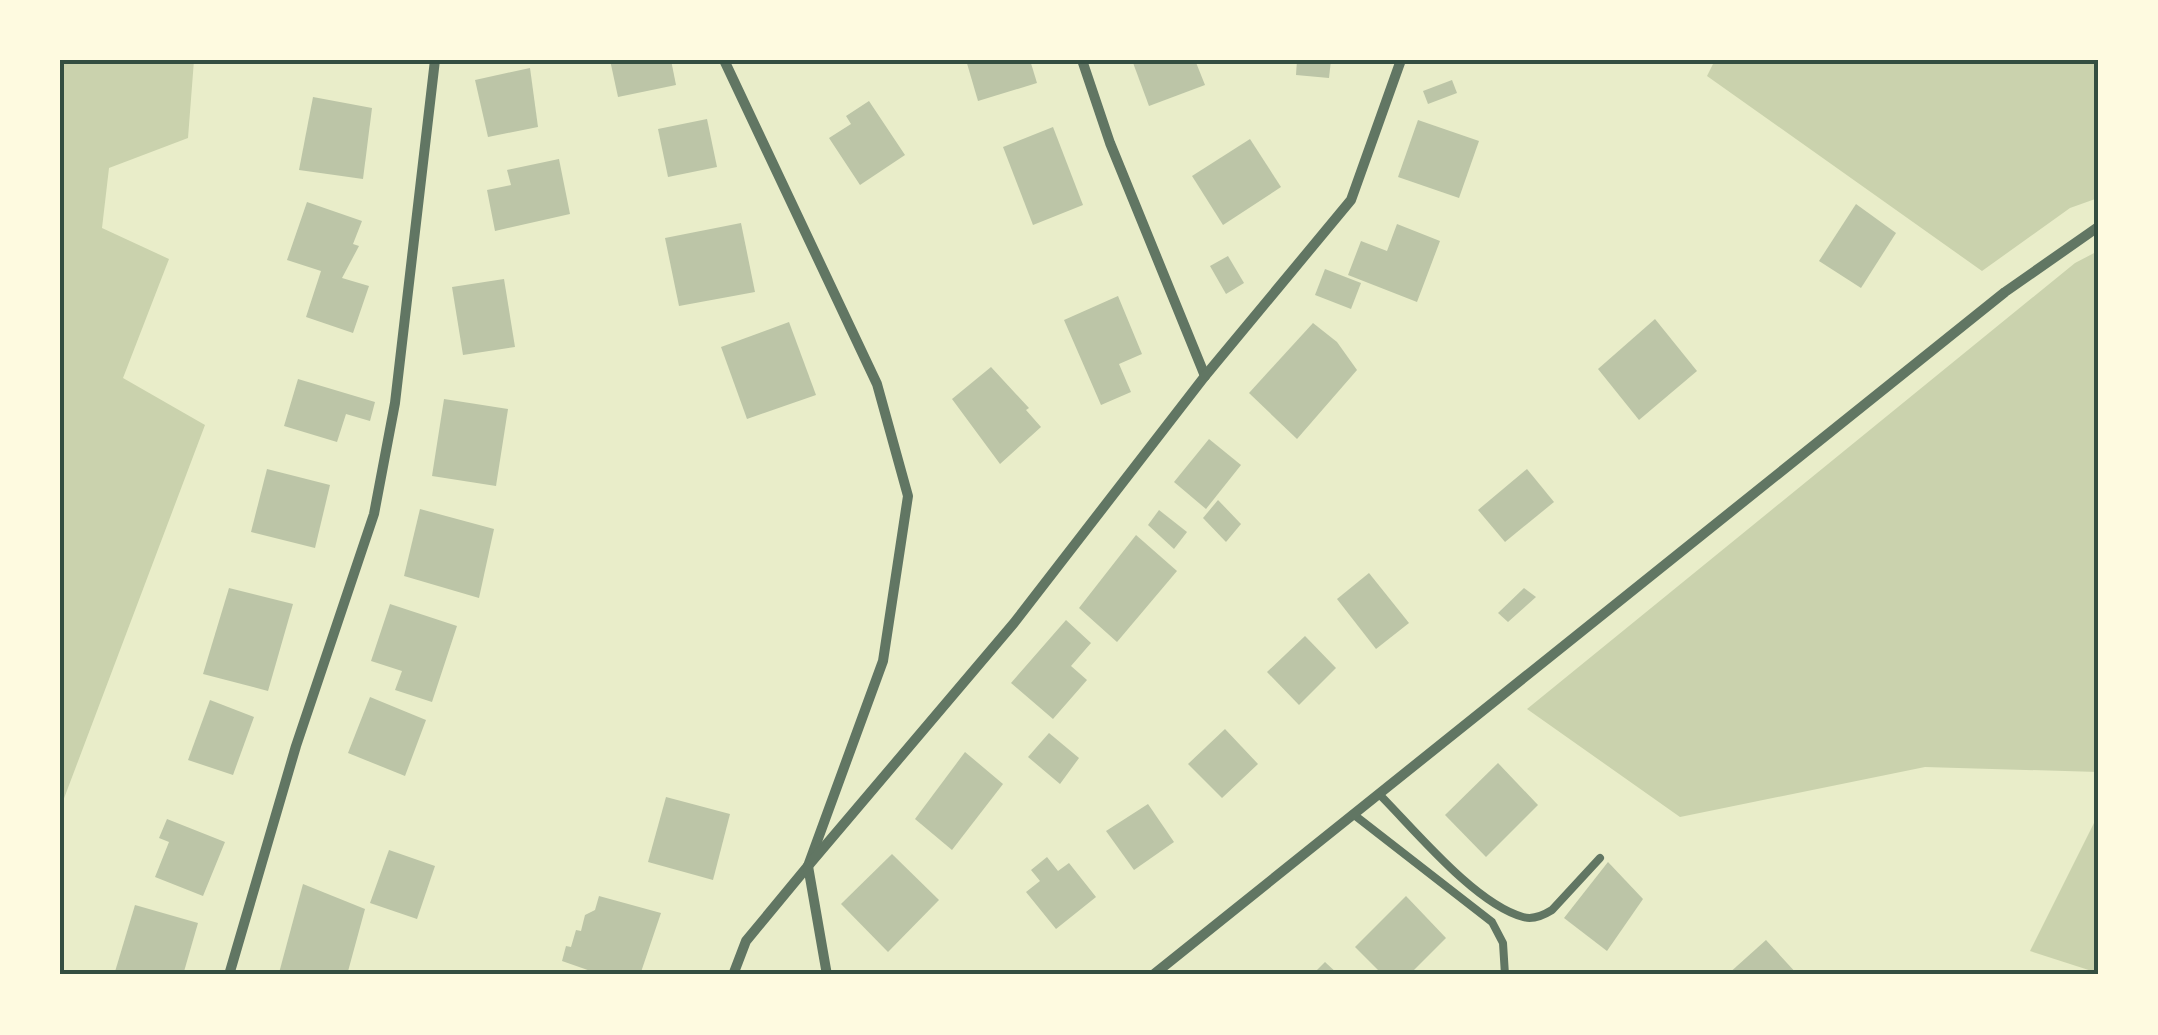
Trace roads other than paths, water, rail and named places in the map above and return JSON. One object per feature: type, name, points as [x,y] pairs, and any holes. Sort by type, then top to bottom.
[{"type":"street","points":[[230,975],[296,746],[374,514],[396,404],[435,60]]},
{"type":"street","points":[[724,60],[877,384],[908,496],[883,660],[808,866],[827,975]]},
{"type":"street","points":[[1082,60],[1110,143],[1205,376]]},
{"type":"street","points":[[733,975],[746,941],[1001,638],[1205,376],[1351,200],[1401,60]]},
{"type":"street","points":[[1153,975],[2004,292],[2098,227]]},
{"type":"lane","points":[[1379,794],[1459,873],[1522,917],[1543,916],[1552,910],[1600,858]]},
{"type":"lane","points":[[1354,814],[1492,922],[1504,944],[1506,975]]}]
